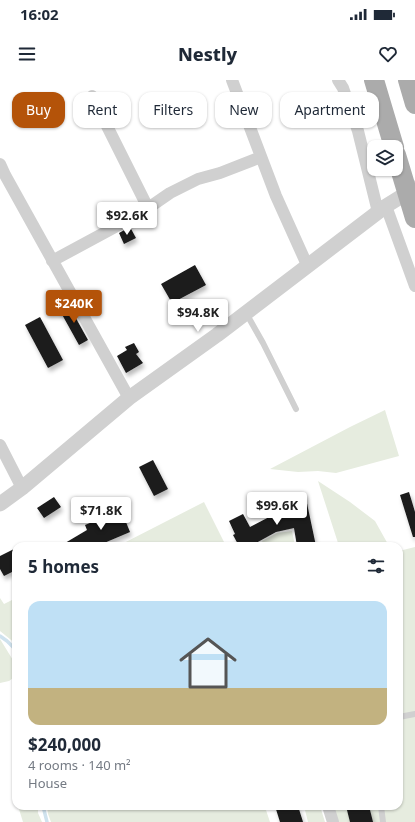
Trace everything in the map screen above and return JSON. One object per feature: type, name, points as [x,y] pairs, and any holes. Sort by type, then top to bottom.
[{"type":"main road","points":[[374,80],[392,140]]},
{"type":"main road","points":[[403,171],[411,190],[415,218]]},
{"type":"street","points":[[232,80],[276,196],[308,267]]},
{"type":"street","points":[[338,80],[343,88],[352,112],[382,209],[415,286]]},
{"type":"street","points":[[108,128],[148,208]]},
{"type":"street","points":[[52,260],[141,213],[170,194],[198,179],[220,173],[261,156]]},
{"type":"street","points":[[0,164],[129,398]]},
{"type":"street","points":[[0,504],[22,488],[129,398],[211,340],[382,209],[411,190]]},
{"type":"street","points":[[0,445],[22,488]]},
{"type":"street","points":[[329,810],[333,822]]},
{"type":"lane","points":[[246,313],[296,408]]},
{"type":"lane","points":[[403,716],[415,714]]},
{"type":"lane","points":[[382,810],[383,822]]},
{"type":"shaded area","points":[[385,410],[399,456],[336,473],[318,471],[298,472],[270,469],[350,427]]},
{"type":"shaded area","points":[[318,481],[375,521],[387,542],[338,542]]},
{"type":"shaded area","points":[[204,502],[224,542],[126,542]]},
{"type":"shaded area","points":[[292,531],[294,542],[262,542],[277,533]]},
{"type":"shaded area","points":[[415,547],[415,822],[338,822],[334,810],[403,810],[403,550]]},
{"type":"shaded area","points":[[0,598],[4,604],[12,600],[12,641],[0,631]]},
{"type":"shaded area","points":[[0,639],[12,658],[12,679],[0,683]]},
{"type":"shaded area","points":[[19,810],[38,810],[42,822],[23,822]]},
{"type":"shaded area","points":[[48,810],[266,810],[270,822],[51,822]]},
{"type":"shaded area","points":[[305,810],[321,810],[325,822],[308,822]]},
{"type":"building","points":[[130,227],[136,238],[124,244],[119,233]]},
{"type":"building","points":[[195,265],[206,285],[172,303],[161,284]]},
{"type":"building","points":[[68,304],[88,340],[79,345],[59,309]]},
{"type":"building","points":[[40,317],[63,360],[48,368],[25,325]]},
{"type":"building","points":[[134,343],[139,352],[136,354],[143,363],[126,373],[117,356],[127,350],[125,347]]},
{"type":"building","points":[[153,460],[168,489],[154,496],[139,467]]},
{"type":"building","points":[[409,492],[415,512],[415,537],[413,537],[400,495]]},
{"type":"building","points":[[305,494],[315,542],[296,542],[294,528],[276,532],[258,542],[237,542],[229,521],[243,514],[250,527],[273,515],[293,511],[290,497]]},
{"type":"building","points":[[54,497],[61,507],[44,518],[37,508]]},
{"type":"building","points":[[121,510],[130,532],[106,542],[67,542],[87,530],[85,525]]},
{"type":"building","points":[[12,550],[12,572],[4,576],[0,569],[0,556]]},
{"type":"building","points":[[276,810],[299,810],[303,822],[280,822]]},
{"type":"building","points":[[347,810],[370,810],[373,822],[350,822]]},
{"type":"waterway","points":[[0,636],[12,646]]},
{"type":"waterway","points":[[44,810],[47,822]]}]
